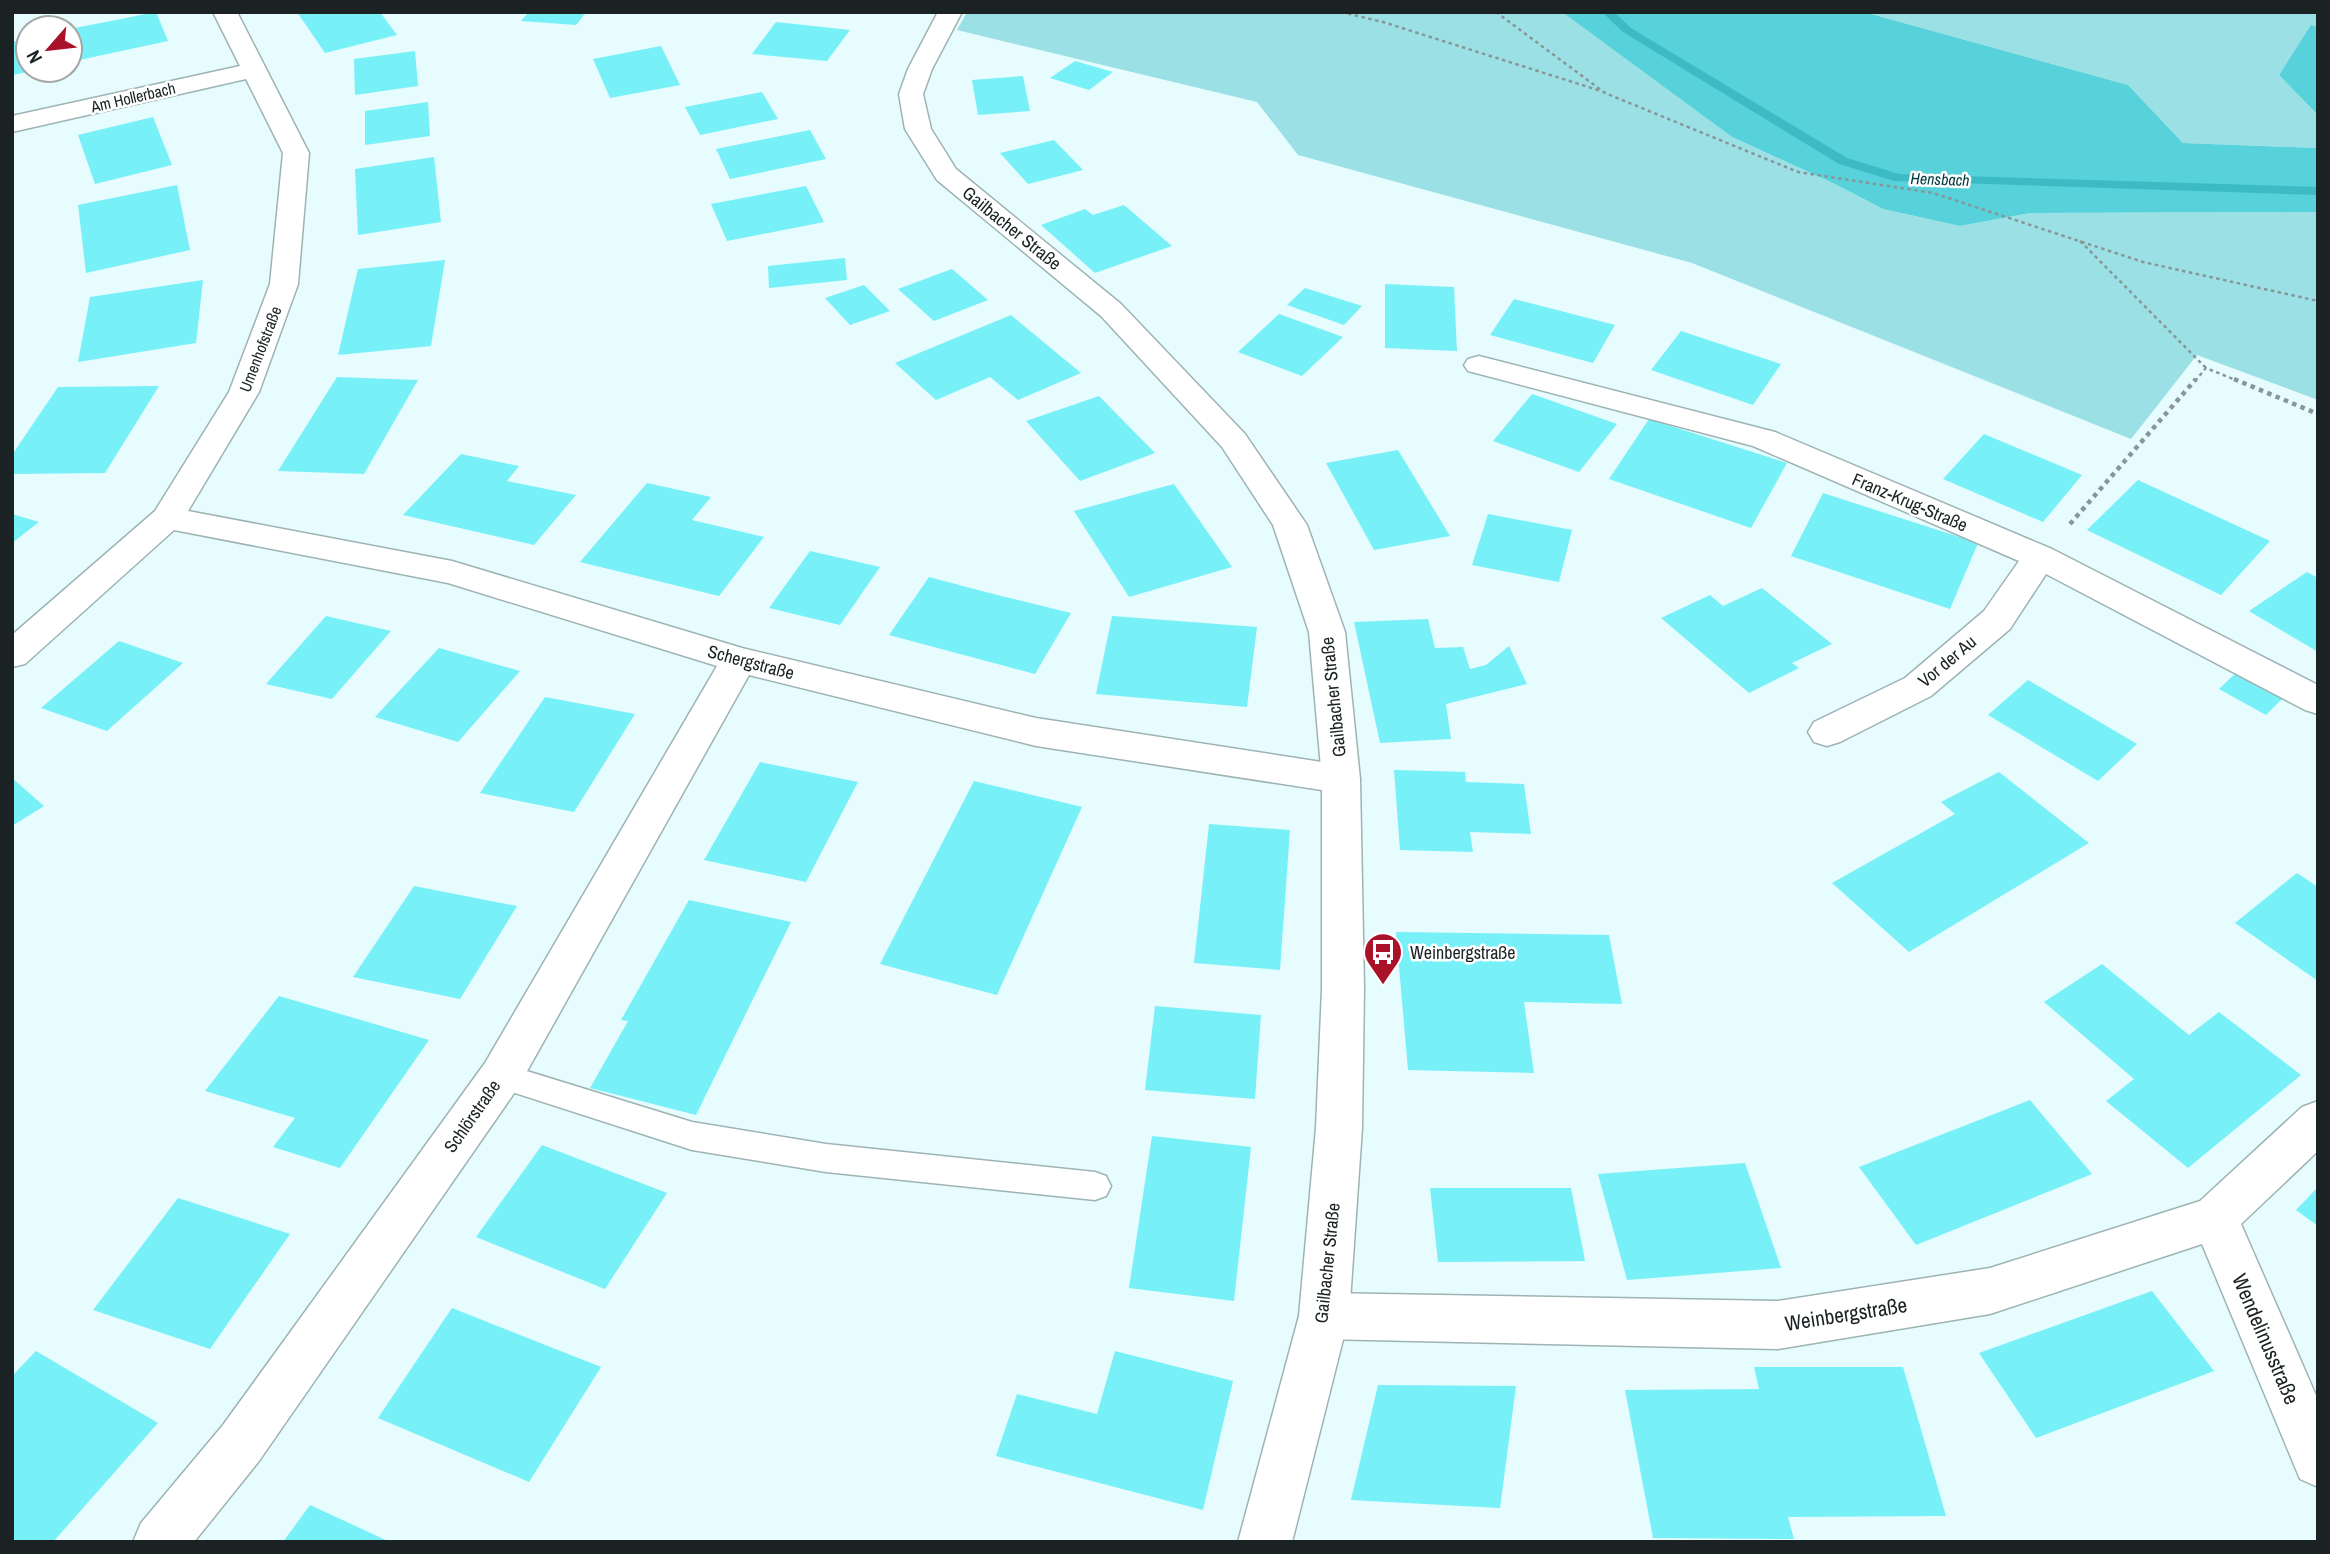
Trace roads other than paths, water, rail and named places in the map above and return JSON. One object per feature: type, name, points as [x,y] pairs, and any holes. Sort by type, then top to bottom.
[{"type":"street","name":"Umenhofstraße","points":[[12,655],[167,518],[244,392],[284,284],[296,153],[225,12]]},
{"type":"street","name":"Gailbacher Straße","points":[[950,12],[920,69],[911,94],[918,128],[946,174],[1111,310],[1234,441],[1290,525],[1327,632],[1341,779],[1343,1003],[1340,1114],[1324,1317],[1265,1542]]},
{"type":"street","name":"Am Hollerbach","points":[[12,124],[253,70]]},
{"type":"street","name":"Franz-Krug-Straße","points":[[1479,365],[1764,439],[2040,557],[2318,701]]},
{"type":"street","name":"Schergstraße","points":[[167,518],[452,572],[739,660],[1036,732],[1341,779]]},
{"type":"street","name":"Vor der Au","points":[[1827,732],[1918,687],[1997,620],[2040,557]]},
{"type":"street","name":"Schlörstraße","points":[[160,1542],[241,1443],[501,1076],[739,660]]},
{"type":"street","name":"Weinbergstraße","points":[[1324,1317],[1779,1325],[1990,1291],[2215,1217],[2318,1121]]},
{"type":"street","name":"Wendelinusstraße","points":[[2215,1217],[2318,1461]]},
{"type":"lane","points":[[501,1076],[692,1136],[827,1158],[1095,1186]]},
{"type":"waterway","name":"Hensbach","points":[[1607,12],[1627,30],[1843,161],[1898,178],[2318,191]]},
{"type":"place","name":"Weinbergstraße","points":[[1383,986]]}]
